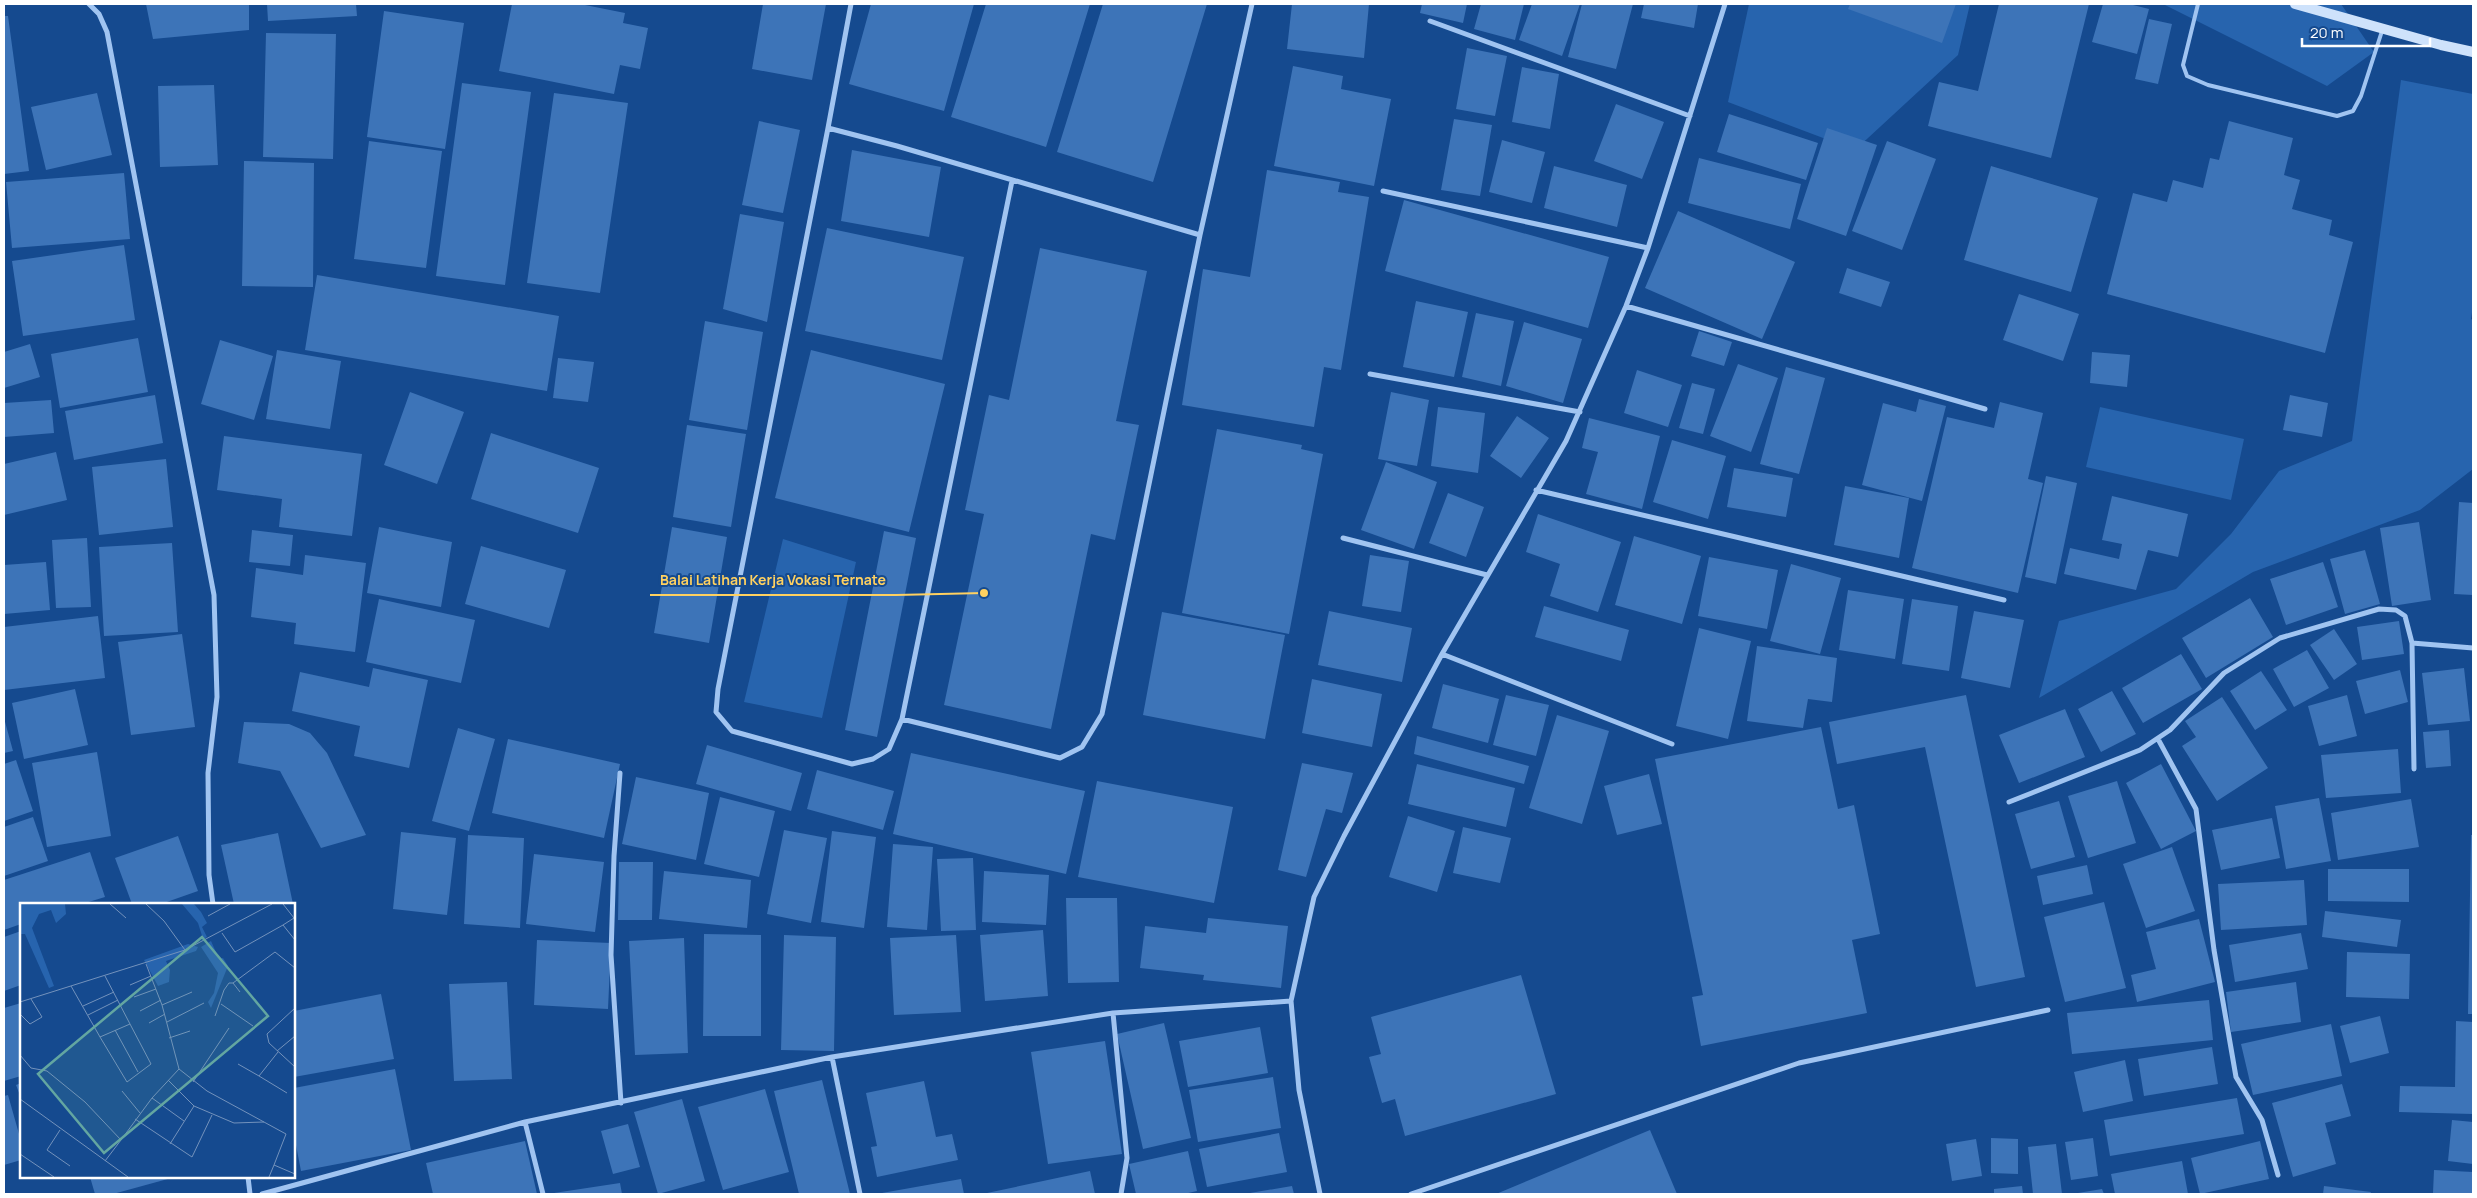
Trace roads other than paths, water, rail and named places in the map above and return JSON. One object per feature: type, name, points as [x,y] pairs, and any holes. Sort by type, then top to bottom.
[{"type":"street","points":[[89,4],[99,14],[107,32],[214,595],[217,697],[208,773],[209,875],[212,903]]},
{"type":"street","points":[[851,4],[718,689],[716,712],[732,731],[852,764],[873,759],[890,749],[902,719],[1012,181]]},
{"type":"street","points":[[902,719],[1060,758],[1082,746],[1102,714],[1200,236],[1252,4]]},
{"type":"street","points":[[1320,1194],[1299,1090],[1291,1001],[1314,897],[1344,836],[1442,654],[1566,441],[1580,412],[1626,306],[1648,248],[1725,4]]},
{"type":"street","points":[[2295,4],[2441,45],[2473,52]]},
{"type":"street","points":[[1430,21],[1690,116]]},
{"type":"street","points":[[828,128],[1200,236]]},
{"type":"street","points":[[1383,191],[1648,248]]},
{"type":"street","points":[[1626,306],[1985,409]]},
{"type":"street","points":[[1370,374],[1580,412]]},
{"type":"street","points":[[1536,490],[2004,600]]},
{"type":"street","points":[[1343,538],[1487,574]]},
{"type":"street","points":[[2008,802],[2140,750],[2158,739],[2224,672],[2280,638],[2379,609],[2396,610],[2406,616],[2412,643],[2414,769]]},
{"type":"street","points":[[2412,643],[2473,648]]},
{"type":"street","points":[[1442,654],[1672,744]]},
{"type":"street","points":[[2158,739],[2196,809],[2214,950],[2236,1077],[2262,1120],[2278,1175]]},
{"type":"street","points":[[620,773],[614,856],[611,955],[620,1103]]},
{"type":"street","points":[[262,1194],[525,1122],[832,1057],[1113,1013],[1291,1001]]},
{"type":"street","points":[[1411,1194],[1798,1063],[2048,1010]]},
{"type":"street","points":[[1113,1013],[1127,1158],[1121,1194]]},
{"type":"street","points":[[832,1057],[860,1194]]},
{"type":"street","points":[[525,1122],[543,1194]]},
{"type":"street","points":[[248,1178],[250,1194]]},
{"type":"lane","points":[[2198,4],[2183,65],[2187,76],[2208,85],[2337,116],[2352,111],[2361,96],[2383,29]]},
{"type":"place","name":"Balai Latihan Kerja Vokasi Ternate","points":[[984,593]]}]
